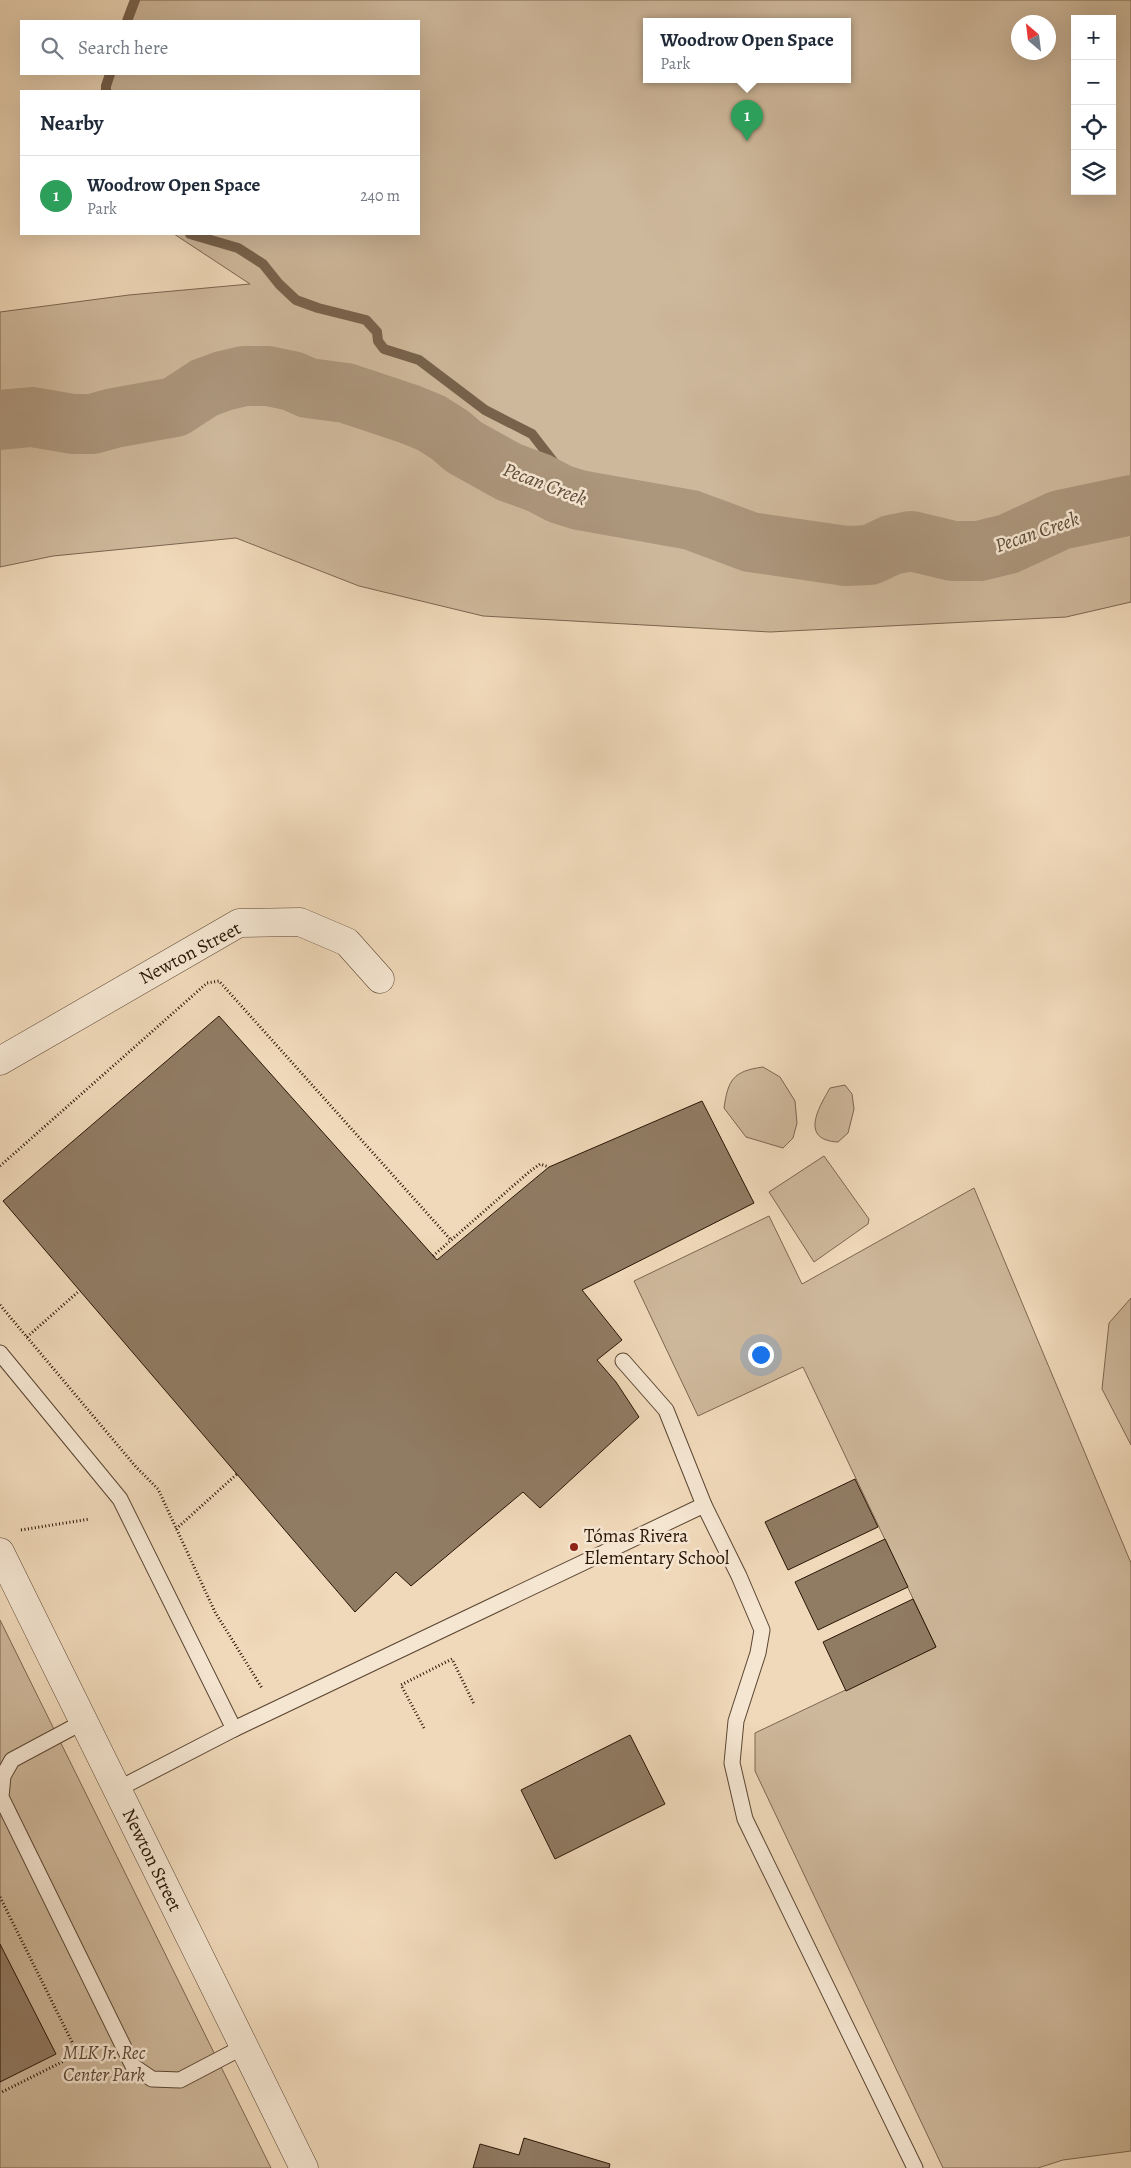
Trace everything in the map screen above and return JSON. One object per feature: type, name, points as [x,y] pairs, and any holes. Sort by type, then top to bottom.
[{"type":"street","name":"Newton Street","points":[[0,1061],[239,923],[300,922],[347,942],[380,979]]},
{"type":"street","name":"Newton Street","points":[[0,1552],[6,1581],[84,1722],[304,2168]]},
{"type":"lane","points":[[0,1353],[120,1499],[234,1729]]},
{"type":"lane","points":[[623,1361],[666,1410],[704,1505],[739,1576],[762,1630],[758,1654],[736,1722],[732,1763],[746,1819],[915,2168]]},
{"type":"lane","points":[[118,1789],[234,1729],[704,1505]]},
{"type":"lane","points":[[84,1722],[6,1763],[1,1798],[134,2066],[152,2079],[180,2080],[243,2047]]},
{"type":"path","points":[[0,1166],[207,983],[219,981],[451,1240]]},
{"type":"path","points":[[433,1256],[540,1164],[549,1167]]},
{"type":"path","points":[[27,1337],[79,1291]]},
{"type":"path","points":[[0,1305],[136,1466],[158,1489],[215,1612],[265,1692]]},
{"type":"path","points":[[176,1529],[237,1474]]},
{"type":"path","points":[[20,1530],[90,1519]]},
{"type":"path","points":[[424,1728],[401,1685],[452,1659],[474,1704]]},
{"type":"path","points":[[0,1897],[78,2054],[0,2093]]},
{"type":"green space","points":[[135,0],[1131,0],[1131,602],[1066,617],[770,632],[483,616],[359,586],[236,538],[53,556],[0,567],[0,312],[129,295],[250,284],[176,235],[420,235],[420,90],[106,90],[110,75],[420,75],[420,20],[127,20]]},
{"type":"green space","points":[[763,1067],[780,1077],[795,1101],[797,1123],[793,1138],[783,1148],[746,1137],[724,1108],[730,1084],[734,1078],[745,1071]]},
{"type":"green space","points":[[845,1085],[852,1094],[854,1109],[848,1133],[838,1142],[826,1140],[815,1129],[817,1113],[830,1088]]},
{"type":"green space","points":[[824,1156],[869,1219],[868,1224],[814,1262],[769,1192]]},
{"type":"green space","points":[[974,1188],[1131,1563],[1131,2151],[1063,2160],[1038,2168],[943,2168],[755,1771],[755,1733],[936,1647],[803,1367],[698,1416],[634,1281],[769,1216],[802,1284]]},
{"type":"green space","points":[[1131,1298],[1131,1445],[1102,1389],[1109,1323]]},
{"type":"green space","name":"MLK Jr. Rec Center Park","points":[[0,1620],[271,2168],[0,2168]]},
{"type":"building","points":[[219,1016],[437,1260],[549,1167],[702,1101],[754,1203],[582,1290],[622,1340],[597,1360],[616,1382],[639,1417],[540,1508],[523,1492],[411,1586],[396,1572],[355,1612],[3,1201]]},
{"type":"building","points":[[855,1479],[878,1527],[788,1570],[765,1522]]},
{"type":"building","points":[[885,1539],[908,1587],[818,1630],[795,1582]]},
{"type":"building","points":[[913,1599],[936,1647],[846,1691],[823,1642]]},
{"type":"building","points":[[630,1735],[665,1804],[555,1859],[521,1790]]},
{"type":"building","points":[[0,1944],[56,2054],[0,2082]]},
{"type":"building","points":[[524,2138],[610,2164],[609,2168],[473,2168],[480,2144],[519,2155]]},
{"type":"waterway","points":[[127,20],[135,0]]},
{"type":"waterway","points":[[106,90],[110,75]]},
{"type":"waterway","points":[[193,235],[238,248],[263,264],[279,284],[296,300],[318,308],[366,320],[377,332],[378,341],[384,349],[419,360],[485,410],[532,434],[566,478],[579,500]]},
{"type":"waterway","name":"Pecan Creek","points":[[0,420],[32,417],[73,424],[92,424],[175,407],[204,388],[223,381],[244,376],[268,376],[292,381],[308,388],[346,393],[409,414],[431,423],[464,447],[509,472],[579,500],[691,520],[750,542],[846,556],[870,555],[891,545],[911,541],[953,551],[979,551],[1008,544],[1060,520],[1131,505]]},
{"type":"place","name":"Woodrow Open Space","points":[[747,141]]},
{"type":"place","name":"Tómas Rivera Elementary School","points":[[574,1547]]}]
